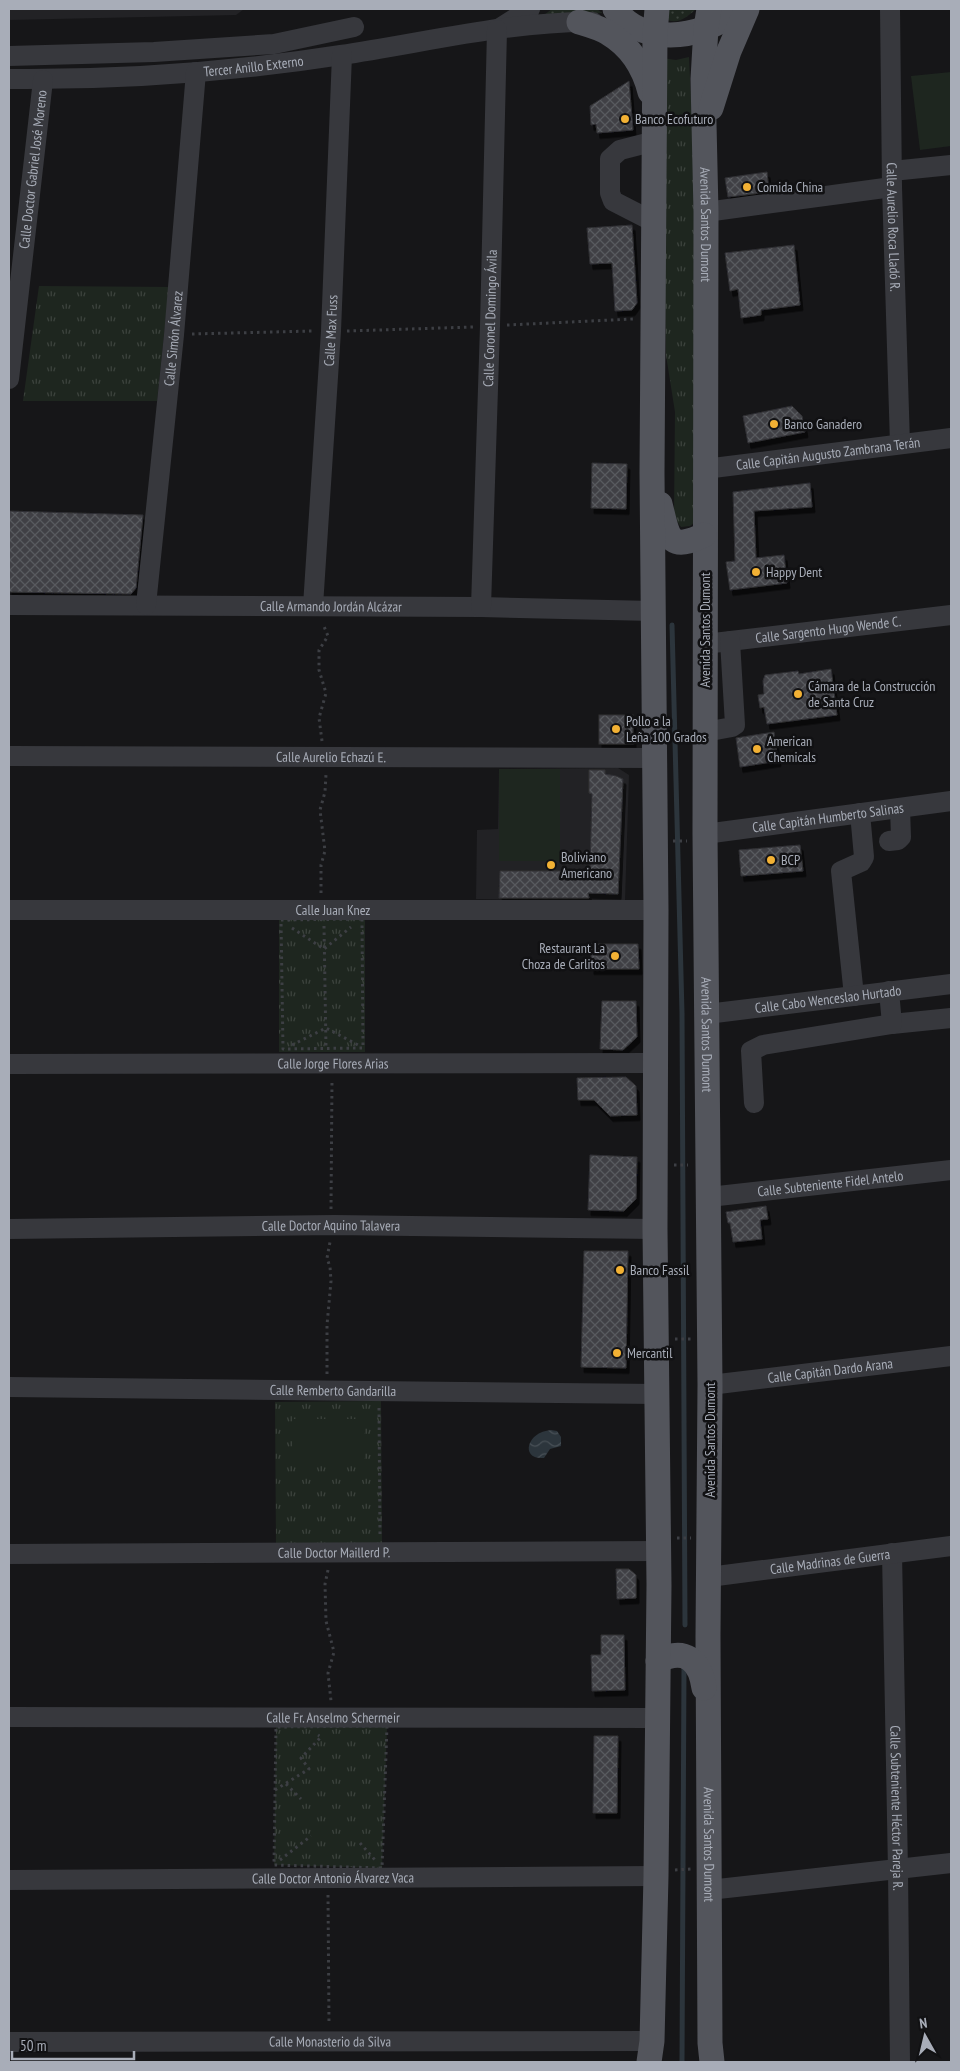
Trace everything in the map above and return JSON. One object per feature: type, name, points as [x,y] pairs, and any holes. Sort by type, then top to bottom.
[{"type":"main road","points":[[651,2052],[663,1873],[656,1718],[659,1585],[668,1544],[656,1394],[656,910],[652,473],[654,318],[652,221],[657,9]]},
{"type":"main road","points":[[621,16],[640,30],[655,34],[674,35],[707,19],[740,9]]},
{"type":"main road","points":[[704,130],[729,51],[747,9]]},
{"type":"main road","name":"Avenida Santos Dumont","points":[[707,19],[704,130],[706,212],[705,732],[701,837],[707,1014],[709,1197],[708,1717],[710,2043],[712,2062]]},
{"type":"main road","points":[[579,22],[608,32],[631,52],[646,78],[655,111]]},
{"type":"main road","points":[[652,473],[668,535],[672,540],[678,543],[686,543],[704,535]]},
{"type":"main road","points":[[653,560],[673,551],[687,556],[695,571],[704,614]]},
{"type":"main road","points":[[659,1585],[674,1638],[681,1643],[690,1644],[708,1636]]},
{"type":"main road","points":[[658,1661],[668,1655],[679,1655],[697,1664],[702,1675],[708,1717]]},
{"type":"street","name":"Tercer Anillo Externo","points":[[497,30],[530,9]]},
{"type":"street","name":"Calle Aurelio Roca Lladó R.","points":[[890,9],[892,179],[900,444]]},
{"type":"street","name":"Tercer Anillo Externo","points":[[9,79],[43,80],[196,72],[276,54],[342,55],[497,30],[621,16]]},
{"type":"street","points":[[9,56],[154,52],[276,54],[354,28]]},
{"type":"street","name":"Calle Coronel Domingo Ávila","points":[[481,606],[497,30]]},
{"type":"street","name":"Calle Max Fuss","points":[[318,606],[342,55]]},
{"type":"street","name":"Calle Simón Álvarez","points":[[146,605],[174,335],[196,72]]},
{"type":"street","name":"Calle Doctor Gabriel José Moreno","points":[[9,379],[10,350],[43,80]]},
{"type":"street","points":[[652,221],[613,201],[610,193],[610,159],[620,150],[655,141]]},
{"type":"street","points":[[706,212],[892,179],[951,165]]},
{"type":"street","name":"Calle Capitán Augusto Zambrana Terán","points":[[705,469],[951,438]]},
{"type":"street","name":"Calle Armando Jordán Alcázar","points":[[9,605],[481,606],[654,611]]},
{"type":"street","name":"Calle Sargento Hugo Wende C.","points":[[705,644],[951,615]]},
{"type":"street","points":[[705,732],[735,725],[730,640]]},
{"type":"street","name":"Calle Aurelio Echazú E.","points":[[9,756],[655,758]]},
{"type":"street","name":"Calle Capitán Humberto Salinas","points":[[701,837],[951,801]]},
{"type":"street","points":[[889,841],[898,840],[901,837],[900,808]]},
{"type":"street","points":[[854,996],[840,871],[860,862],[864,857],[860,813]]},
{"type":"street","name":"Calle Juan Knez","points":[[9,910],[323,915],[656,910]]},
{"type":"street","name":"Calle Cabo Wenceslao Hurtado","points":[[707,1014],[951,984]]},
{"type":"street","points":[[889,991],[892,1024]]},
{"type":"street","points":[[754,1103],[751,1052],[756,1048],[763,1045],[892,1024],[951,1018]]},
{"type":"street","name":"Calle Jorge Flores Arias","points":[[9,1064],[327,1056],[656,1063]]},
{"type":"street","name":"Calle Subteniente Fidel Antelo","points":[[709,1197],[951,1170]]},
{"type":"street","name":"Calle Doctor Aquino Talavera","points":[[9,1229],[334,1225],[655,1229]]},
{"type":"street","name":"Calle Capitán Dardo Arana","points":[[710,1385],[951,1356]]},
{"type":"street","name":"Calle Remberto Gandarilla","points":[[9,1387],[656,1394]]},
{"type":"street","name":"Calle Doctor Maillerd P.","points":[[9,1554],[329,1552],[668,1544]]},
{"type":"street","name":"Calle Madrinas de Guerra","points":[[709,1577],[951,1546]]},
{"type":"street","name":"Calle Subteniente Héctor Pareja R.","points":[[892,1553],[900,2062]]},
{"type":"street","name":"Calle Fr. Anselmo Schermeir","points":[[9,1717],[656,1718]]},
{"type":"street","points":[[709,1890],[951,1863]]},
{"type":"street","name":"Calle Doctor Antonio Álvarez Vaca","points":[[9,1880],[663,1873]]},
{"type":"street","name":"Calle Monasterio da Silva","points":[[9,2042],[328,2042],[651,2052]]},
{"type":"path","points":[[174,335],[490,326],[654,318]]},
{"type":"path","points":[[318,606],[328,636],[319,650],[319,670],[326,693],[319,718],[322,741],[330,757],[324,765],[326,775],[325,792],[320,810],[325,850],[321,865],[327,1056],[331,1071],[333,1096],[330,1125],[333,1154],[330,1191],[334,1225],[326,1258],[330,1267],[331,1281],[327,1325],[327,1372],[330,1391]]},
{"type":"path","points":[[668,841],[701,837]]},
{"type":"path","points":[[281,920],[323,915],[362,919]]},
{"type":"path","points":[[324,949],[362,919]]},
{"type":"path","points":[[362,919],[363,1048]]},
{"type":"path","points":[[281,920],[324,949]]},
{"type":"path","points":[[281,920],[283,1050]]},
{"type":"path","points":[[326,1028],[363,1048]]},
{"type":"path","points":[[283,1050],[326,1028]]},
{"type":"path","points":[[283,1050],[327,1056],[363,1048]]},
{"type":"path","points":[[675,1165],[689,1165]]},
{"type":"path","points":[[669,1339],[697,1339]]},
{"type":"path","points":[[379,1402],[380,1542]]},
{"type":"path","points":[[668,1544],[692,1538]]},
{"type":"path","points":[[329,1552],[327,1563],[329,1574],[325,1584],[326,1621],[334,1652],[328,1673],[333,1718]]},
{"type":"path","points":[[275,1790],[309,1769],[301,1758],[321,1737],[308,1726]]},
{"type":"path","points":[[274,1865],[276,1727],[387,1726],[382,1868]]},
{"type":"path","points":[[286,1784],[301,1799]]},
{"type":"path","points":[[274,1865],[311,1836]]},
{"type":"path","points":[[360,1843],[382,1868]]},
{"type":"path","points":[[274,1865],[382,1868]]},
{"type":"path","points":[[663,1873],[695,1869]]},
{"type":"path","points":[[328,1878],[328,2042]]},
{"type":"shaded area","points":[[9,9],[244,9],[236,15],[9,20]]},
{"type":"shaded area","name":"Boliviano Americano","points":[[618,768],[629,775],[625,901],[476,899],[477,830],[498,829],[499,769]]},
{"type":"green space","points":[[552,9],[597,9],[602,13],[544,15]]},
{"type":"green space","points":[[666,9],[696,9],[685,18],[678,21],[670,21],[665,19]]},
{"type":"green space","points":[[689,57],[694,163],[695,522],[690,526],[681,527],[674,517],[675,412],[666,355],[661,58],[676,60]]},
{"type":"green space","points":[[951,72],[951,146],[920,150],[911,76]]},
{"type":"green space","points":[[39,286],[169,287],[157,401],[23,401]]},
{"type":"green space","points":[[499,769],[560,769],[560,861],[499,861]]},
{"type":"green space","points":[[279,916],[365,917],[365,1052],[279,1052]]},
{"type":"green space","points":[[381,1401],[382,1544],[276,1545],[275,1402]]},
{"type":"green space","points":[[292,1419],[364,1419],[364,1460],[292,1460]]},
{"type":"green space","points":[[387,1726],[382,1868],[274,1865],[276,1727]]},
{"type":"water","points":[[557,1431],[561,1437],[561,1446],[550,1449],[544,1458],[531,1455],[529,1445],[531,1440],[543,1432]]},
{"type":"building","points":[[629,81],[633,130],[597,133],[596,124],[591,125],[590,106]]},
{"type":"building","name":"Comida China","points":[[767,172],[769,192],[728,197],[725,178]]},
{"type":"building","points":[[632,225],[637,303],[632,310],[615,311],[612,263],[590,264],[587,228]]},
{"type":"building","points":[[794,245],[800,305],[761,310],[761,315],[741,318],[738,289],[730,291],[725,253]]},
{"type":"building","name":"Banco Ganadero","points":[[792,406],[802,416],[805,432],[748,443],[743,416]]},
{"type":"building","points":[[592,463],[627,464],[626,509],[591,508]]},
{"type":"building","points":[[810,483],[812,507],[754,511],[756,558],[784,555],[787,583],[730,590],[726,562],[735,561],[733,492]]},
{"type":"building","points":[[9,511],[143,515],[136,588],[131,594],[9,592]]},
{"type":"building","name":"Cámara de la Construcción de Santa Cruz","points":[[831,669],[837,715],[767,724],[764,707],[760,708],[758,695],[764,694],[763,681],[765,675],[798,671],[799,674]]},
{"type":"building","name":"Pollo a la Leña 100 Grados","points":[[599,715],[633,715],[633,744],[599,744]]},
{"type":"building","name":"American Chemicals","points":[[774,732],[778,761],[740,767],[736,738]]},
{"type":"building","points":[[589,770],[605,770],[605,774],[623,779],[618,894],[588,893],[589,898],[499,898],[500,871],[590,871],[592,794],[589,793]]},
{"type":"building","name":"BCP","points":[[800,845],[803,871],[741,876],[739,850]]},
{"type":"building","name":"Restaurant La Choza de Carlitos","points":[[591,944],[638,944],[639,969],[591,969]]},
{"type":"building","points":[[602,1001],[636,1001],[637,1037],[623,1050],[600,1049]]},
{"type":"building","points":[[626,1077],[636,1086],[637,1115],[610,1116],[594,1100],[578,1100],[577,1078]]},
{"type":"building","points":[[590,1155],[637,1157],[636,1199],[624,1211],[588,1210]]},
{"type":"building","points":[[766,1206],[768,1219],[760,1220],[762,1239],[733,1242],[726,1212]]},
{"type":"building","points":[[584,1251],[628,1251],[626,1368],[581,1367]]},
{"type":"building","points":[[616,1569],[629,1569],[636,1575],[636,1598],[617,1599]]},
{"type":"building","points":[[601,1635],[624,1635],[625,1690],[592,1691],[591,1655],[601,1655]]},
{"type":"building","points":[[594,1736],[618,1736],[617,1813],[593,1813]]},
{"type":"waterway","points":[[672,625],[682,1013],[685,1625]]},
{"type":"waterway","points":[[682,2062],[684,1668]]},
{"type":"place","name":"Banco Ecofuturo","points":[[625,119]]},
{"type":"place","name":"Comida China","points":[[747,187]]},
{"type":"place","name":"Banco Ganadero","points":[[774,424]]},
{"type":"place","name":"Happy Dent","points":[[756,572]]},
{"type":"place","name":"Cámara de la Construcción de Santa Cruz","points":[[798,694]]},
{"type":"place","name":"Pollo a la Leña 100 Grados","points":[[616,729]]},
{"type":"place","name":"American Chemicals","points":[[757,749]]},
{"type":"place","name":"BCP","points":[[771,860]]},
{"type":"place","name":"Boliviano Americano","points":[[551,865]]},
{"type":"place","name":"Restaurant La Choza de Carlitos","points":[[615,956]]},
{"type":"place","name":"Banco Fassil","points":[[620,1270]]},
{"type":"place","name":"Mercantil","points":[[617,1353]]}]
